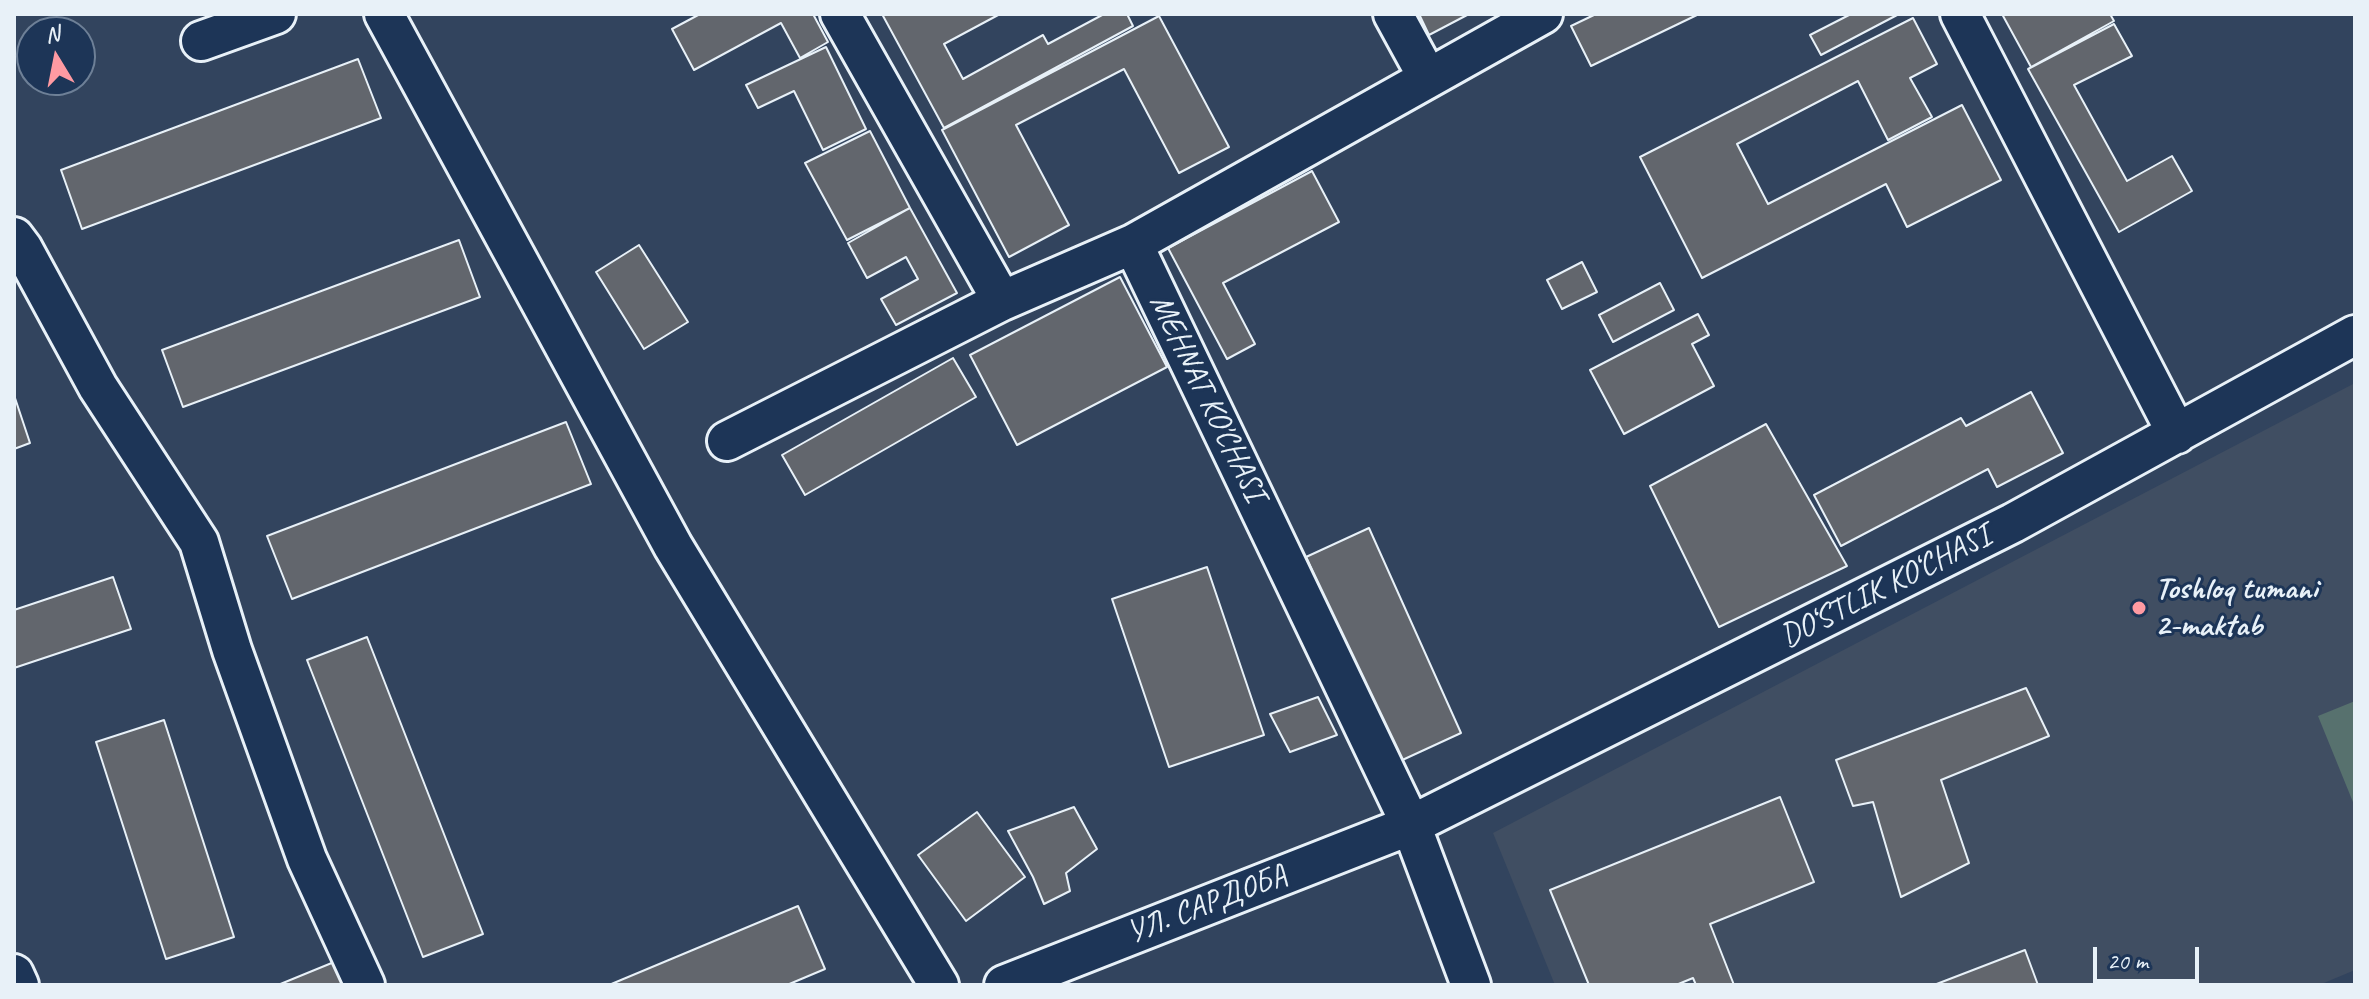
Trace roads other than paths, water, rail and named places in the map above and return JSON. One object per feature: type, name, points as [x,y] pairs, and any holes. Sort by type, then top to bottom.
[{"type":"street","points":[[201,41],[276,14]]},
{"type":"street","points":[[384,14],[673,546],[939,985]]},
{"type":"street","points":[[840,14],[1002,301]]},
{"type":"street","points":[[1393,14],[1428,78]]},
{"type":"street","points":[[727,441],[1002,301],[1133,244],[1543,14]]},
{"type":"street","points":[[1960,14],[2177,434]]},
{"type":"street","points":[[14,237],[98,387],[199,542],[232,650],[307,859],[365,985]]},
{"type":"street","name":"MEHNAT KO'CHASI","points":[[1133,244],[1411,825],[1471,985]]},
{"type":"street","name":"DO‘STLIK KO‘CHASI","points":[[1411,825],[2013,523],[2355,335]]},
{"type":"street","name":"УЛ. САРДОБА","points":[[1004,985],[1411,825]]},
{"type":"street","points":[[14,974],[19,985]]},
{"type":"place","name":"Toshloq tumani 2-maktab","points":[[2139,608]]}]
